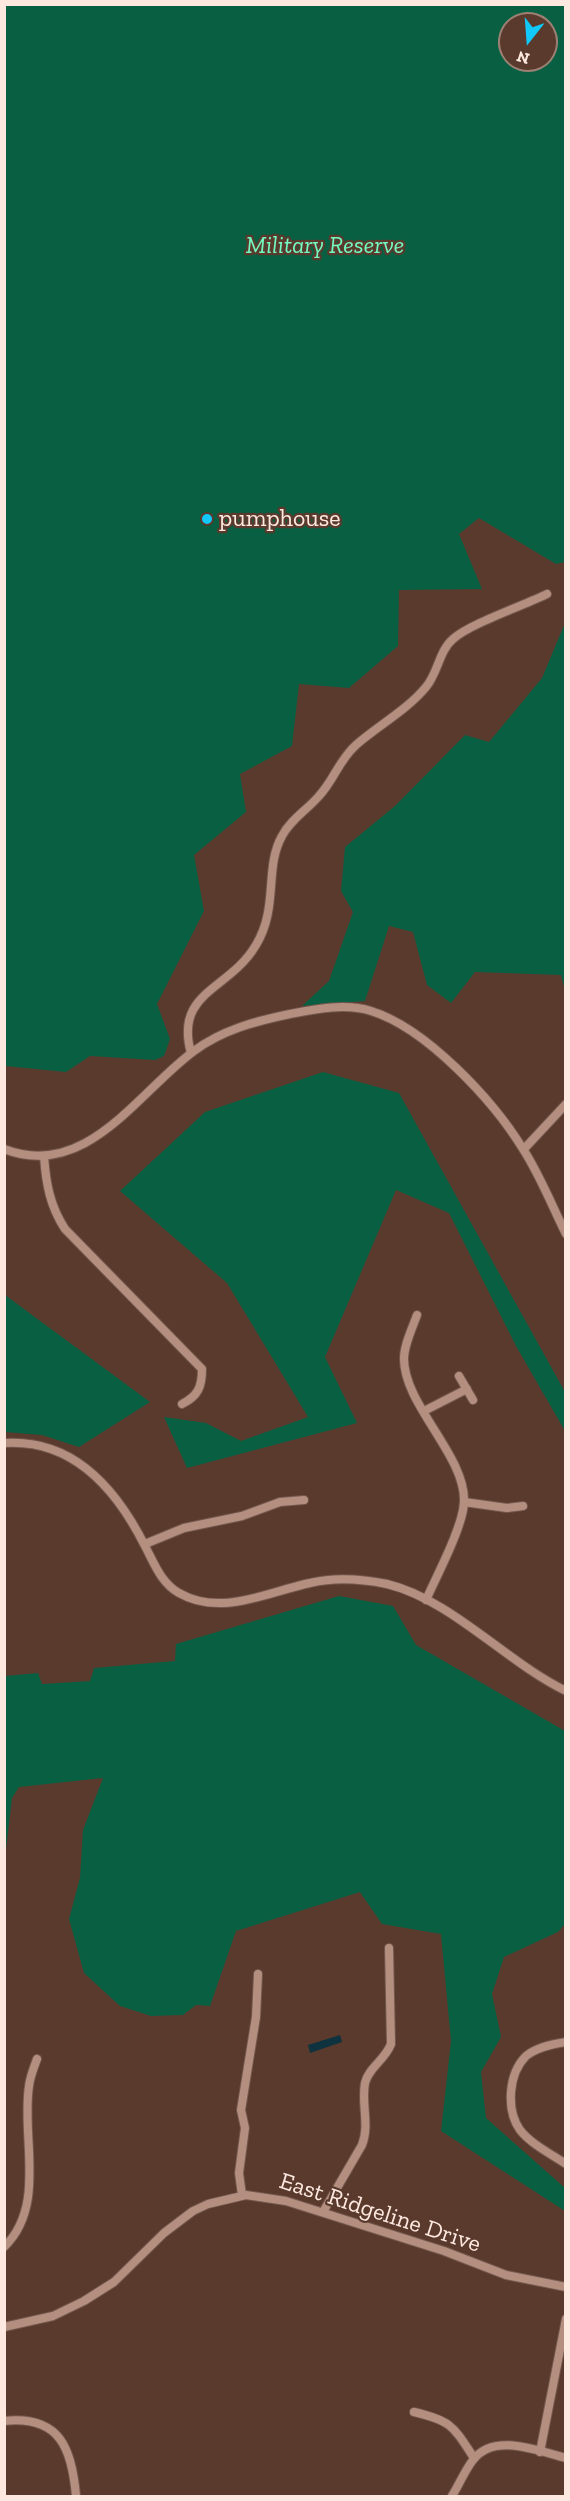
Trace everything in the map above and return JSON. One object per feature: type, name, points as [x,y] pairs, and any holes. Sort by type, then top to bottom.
[{"type":"street","points":[[191,1053],[186,1034],[191,1009],[198,1000],[240,967],[262,936],[271,905],[277,847],[289,824],[320,795],[343,759],[356,745],[427,687],[452,640],[547,594]]},
{"type":"street","points":[[4,1149],[28,1156],[44,1156],[62,1153],[86,1143],[111,1128],[191,1053],[232,1030],[270,1018],[341,1007],[369,1010],[400,1023],[428,1042],[496,1111],[524,1149],[566,1234]]},
{"type":"street","points":[[524,1149],[566,1104]]},
{"type":"street","points":[[44,1156],[46,1183],[53,1211],[65,1229],[202,1369],[202,1383],[196,1397],[182,1404]]},
{"type":"street","points":[[417,1316],[404,1359],[408,1380],[457,1472],[464,1502],[459,1522],[426,1600]]},
{"type":"street","points":[[459,1376],[473,1400]]},
{"type":"street","points":[[424,1411],[467,1389]]},
{"type":"street","points":[[4,1443],[37,1444],[80,1463],[97,1476],[114,1495],[145,1544],[164,1582],[178,1593],[210,1604],[233,1603],[312,1582],[338,1579],[389,1585],[426,1600],[564,1688]]},
{"type":"street","points":[[145,1544],[184,1528],[242,1516],[280,1502],[304,1500]]},
{"type":"street","points":[[464,1502],[507,1509],[523,1506]]},
{"type":"street","points":[[323,2212],[366,2136],[364,2086],[367,2077],[386,2056],[391,2044],[389,1948]]},
{"type":"street","points":[[242,2195],[239,2173],[245,2128],[241,2110],[255,2029],[258,1974]]},
{"type":"street","points":[[566,2042],[551,2044],[526,2056],[516,2074],[510,2098],[512,2114],[520,2130],[566,2163]]},
{"type":"street","points":[[4,2247],[25,2215],[28,2192],[29,2085],[37,2059]]},
{"type":"street","name":"East Ridgeline Drive","points":[[4,2327],[53,2316],[90,2298],[114,2282],[164,2233],[193,2211],[208,2204],[242,2195],[273,2197],[444,2251],[506,2275],[566,2287]]},
{"type":"street","points":[[540,2452],[566,2319]]},
{"type":"street","points":[[414,2412],[447,2422],[454,2428],[474,2458]]},
{"type":"street","points":[[4,2421],[23,2420],[43,2426],[61,2440],[72,2459],[76,2496]]},
{"type":"street","points":[[453,2496],[474,2458],[500,2445],[566,2458]]},
{"type":"green space","name":"Military Reserve","points":[[4,5],[565,5],[565,562],[556,564],[479,518],[459,534],[482,589],[399,590],[398,646],[349,688],[299,684],[292,746],[240,774],[246,812],[194,855],[204,911],[157,1004],[170,1039],[164,1056],[155,1060],[90,1056],[66,1072],[5,1066]]},
{"type":"green space","points":[[565,623],[565,990],[561,975],[475,972],[451,1003],[427,985],[413,932],[389,926],[365,1001],[302,1006],[329,981],[353,912],[341,891],[345,847],[395,806],[465,735],[489,742],[542,678]]},
{"type":"green space","points":[[323,1072],[399,1093],[565,1392],[565,1431],[516,1346],[449,1213],[396,1190],[325,1357],[357,1423],[187,1468],[164,1417],[206,1423],[241,1441],[308,1417],[227,1283],[120,1191],[205,1112]]},
{"type":"green space","points":[[4,1295],[150,1402],[79,1447],[42,1435],[5,1432]]},
{"type":"green space","points":[[339,1596],[393,1606],[416,1645],[565,1731],[565,1924],[558,1932],[504,1957],[492,1994],[501,2037],[481,2072],[486,2118],[565,2188],[565,2211],[441,2131],[451,2041],[441,1934],[382,1924],[360,1892],[236,1931],[210,2006],[196,2005],[183,2015],[151,2016],[120,2006],[84,1973],[69,1919],[80,1878],[83,1830],[103,1778],[19,1787],[12,1798],[5,1857],[5,1676],[38,1673],[42,1684],[90,1681],[94,1668],[175,1661],[176,1644]]},
{"type":"water","points":[[340,2035],[342,2042],[310,2053],[308,2045]]},
{"type":"place","name":"pumphouse","points":[[207,519]]}]
